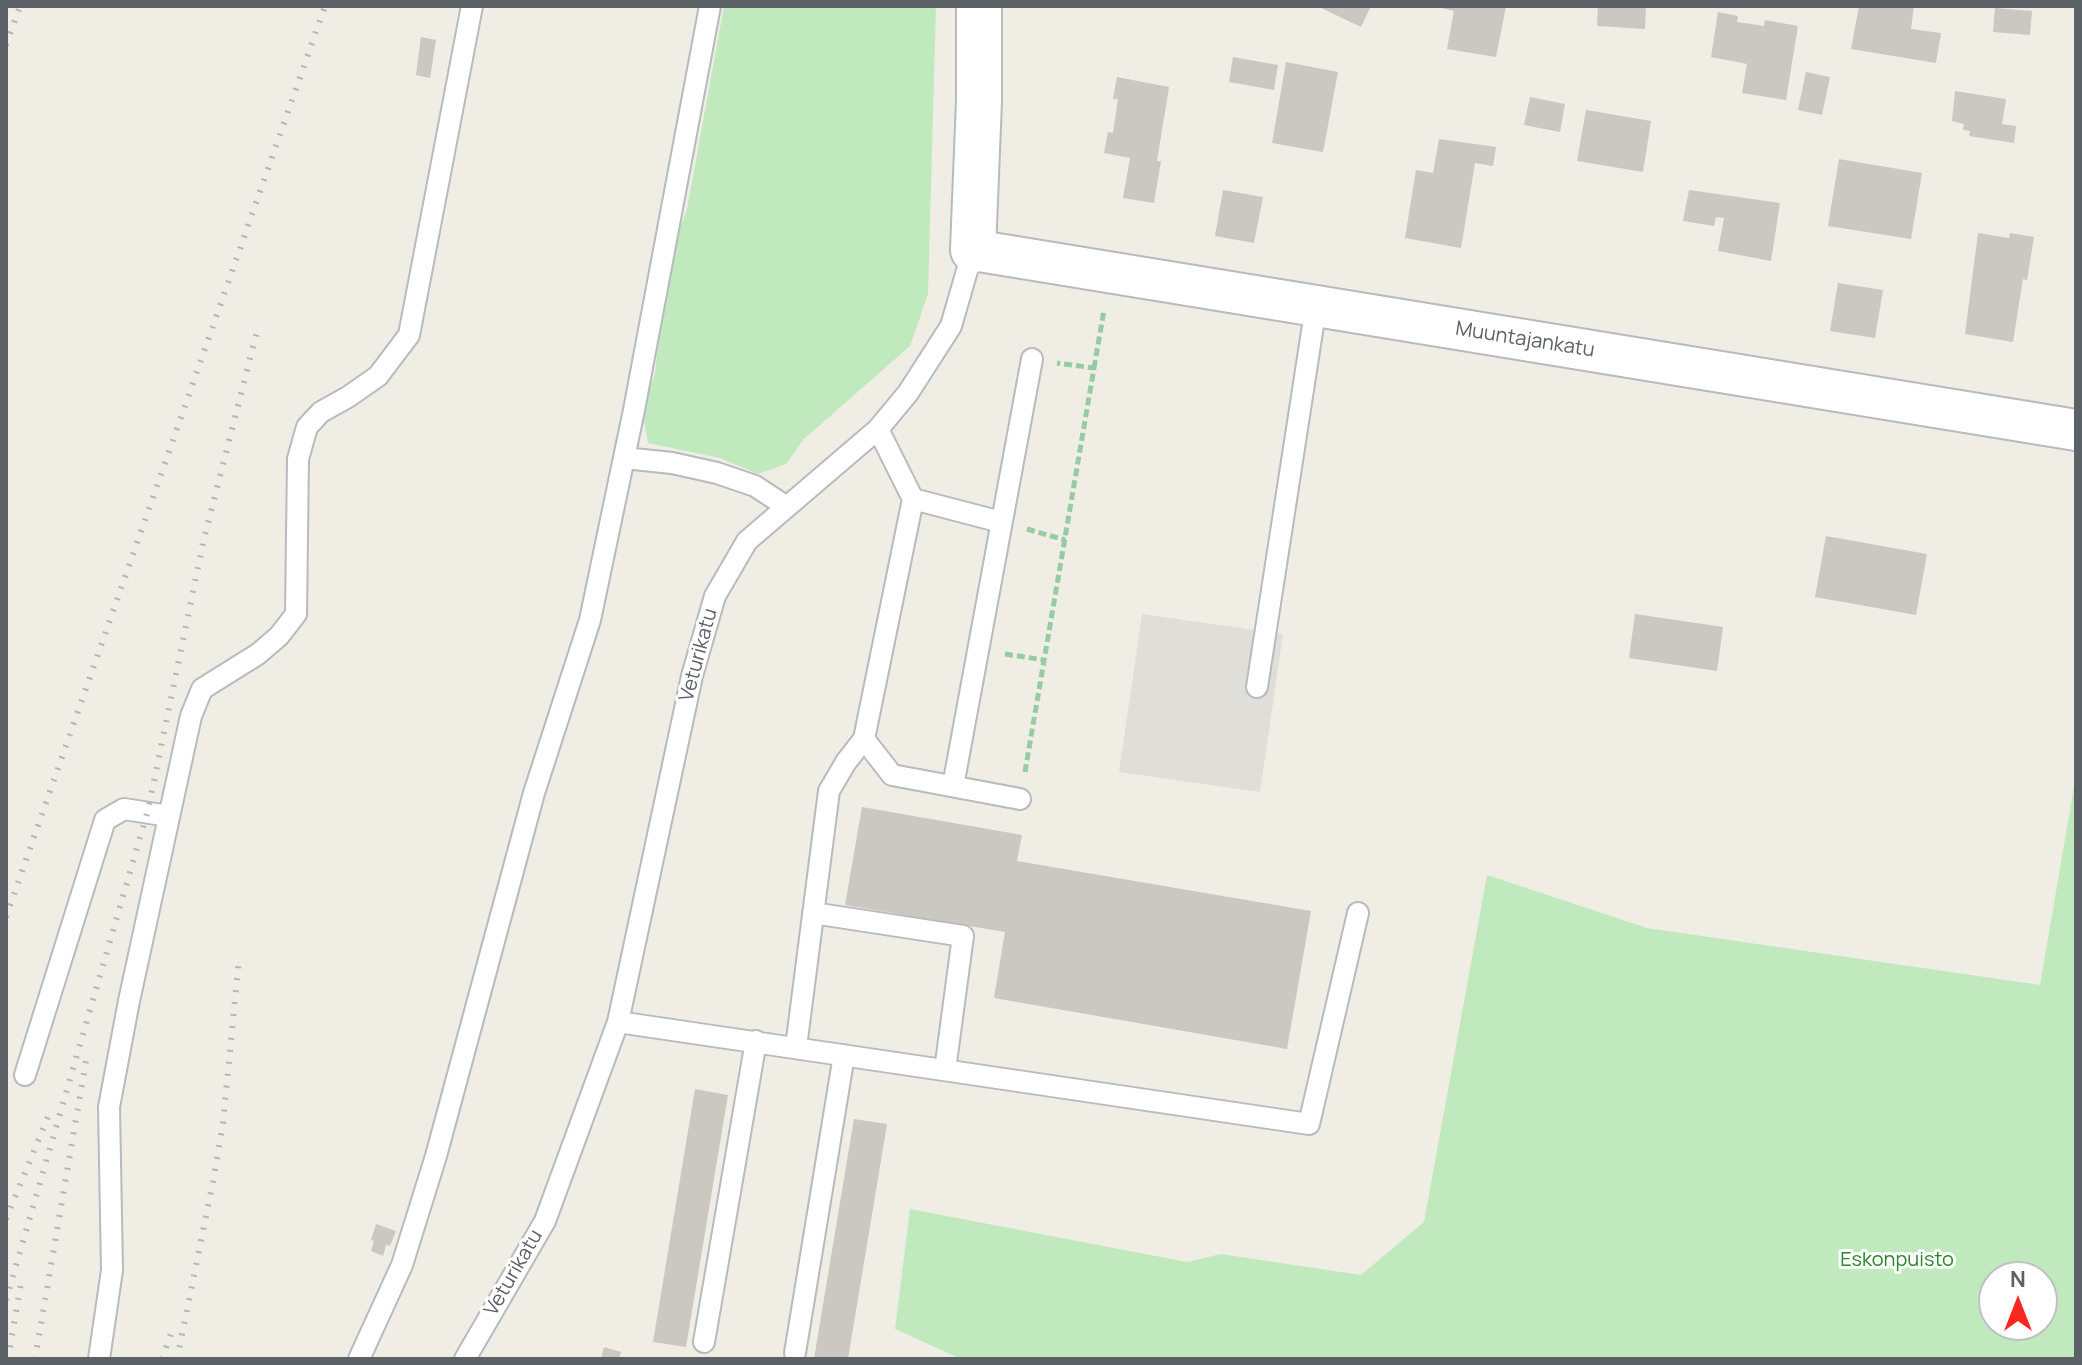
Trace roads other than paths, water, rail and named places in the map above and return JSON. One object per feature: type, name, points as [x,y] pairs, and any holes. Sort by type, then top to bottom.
[{"type":"street","name":"Veturikatu","points":[[973,250],[979,6]]},
{"type":"street","name":"Muuntajankatu","points":[[973,250],[2076,430]]},
{"type":"lane","points":[[99,1359],[112,1270],[109,1107],[191,716],[202,689],[258,654],[279,636],[296,614],[298,459],[307,427],[321,412],[378,376],[409,335],[472,6]]},
{"type":"lane","points":[[359,1359],[402,1265],[436,1156],[534,793],[590,620],[710,6]]},
{"type":"lane","name":"Veturikatu","points":[[465,1359],[545,1221],[618,1022],[692,676],[715,596],[747,541],[878,429],[908,393],[951,326],[973,250]]},
{"type":"lane","points":[[1257,687],[1316,306]]},
{"type":"lane","points":[[953,786],[1032,359]]},
{"type":"lane","points":[[796,1047],[829,791],[864,739],[913,499],[878,429]]},
{"type":"lane","points":[[624,458],[672,463],[717,473],[755,486],[787,507]]},
{"type":"lane","points":[[913,499],[1001,522]]},
{"type":"lane","points":[[864,739],[892,775],[1020,799]]},
{"type":"lane","points":[[25,1075],[105,820],[124,809],[169,816]]},
{"type":"lane","points":[[813,913],[963,936],[945,1070]]},
{"type":"lane","points":[[618,1022],[1309,1124],[1358,913]]},
{"type":"lane","points":[[704,1342],[756,1041]]},
{"type":"lane","points":[[795,1353],[844,1055]]},
{"type":"railway","points":[[6,45],[20,6]]},
{"type":"railway","points":[[6,917],[325,6]]},
{"type":"railway","points":[[6,1300],[148,810],[203,543],[257,331]]},
{"type":"railway","points":[[177,1359],[223,1123],[239,959]]},
{"type":"railway","points":[[35,1359],[87,1055]]},
{"type":"railway","points":[[6,1219],[50,1112]]},
{"type":"railway","points":[[8,1359],[21,1283]]},
{"type":"railway","points":[[162,1359],[174,1325]]},
{"type":"park label","name":"Eskonpuisto","points":[[1897,1260]]}]
